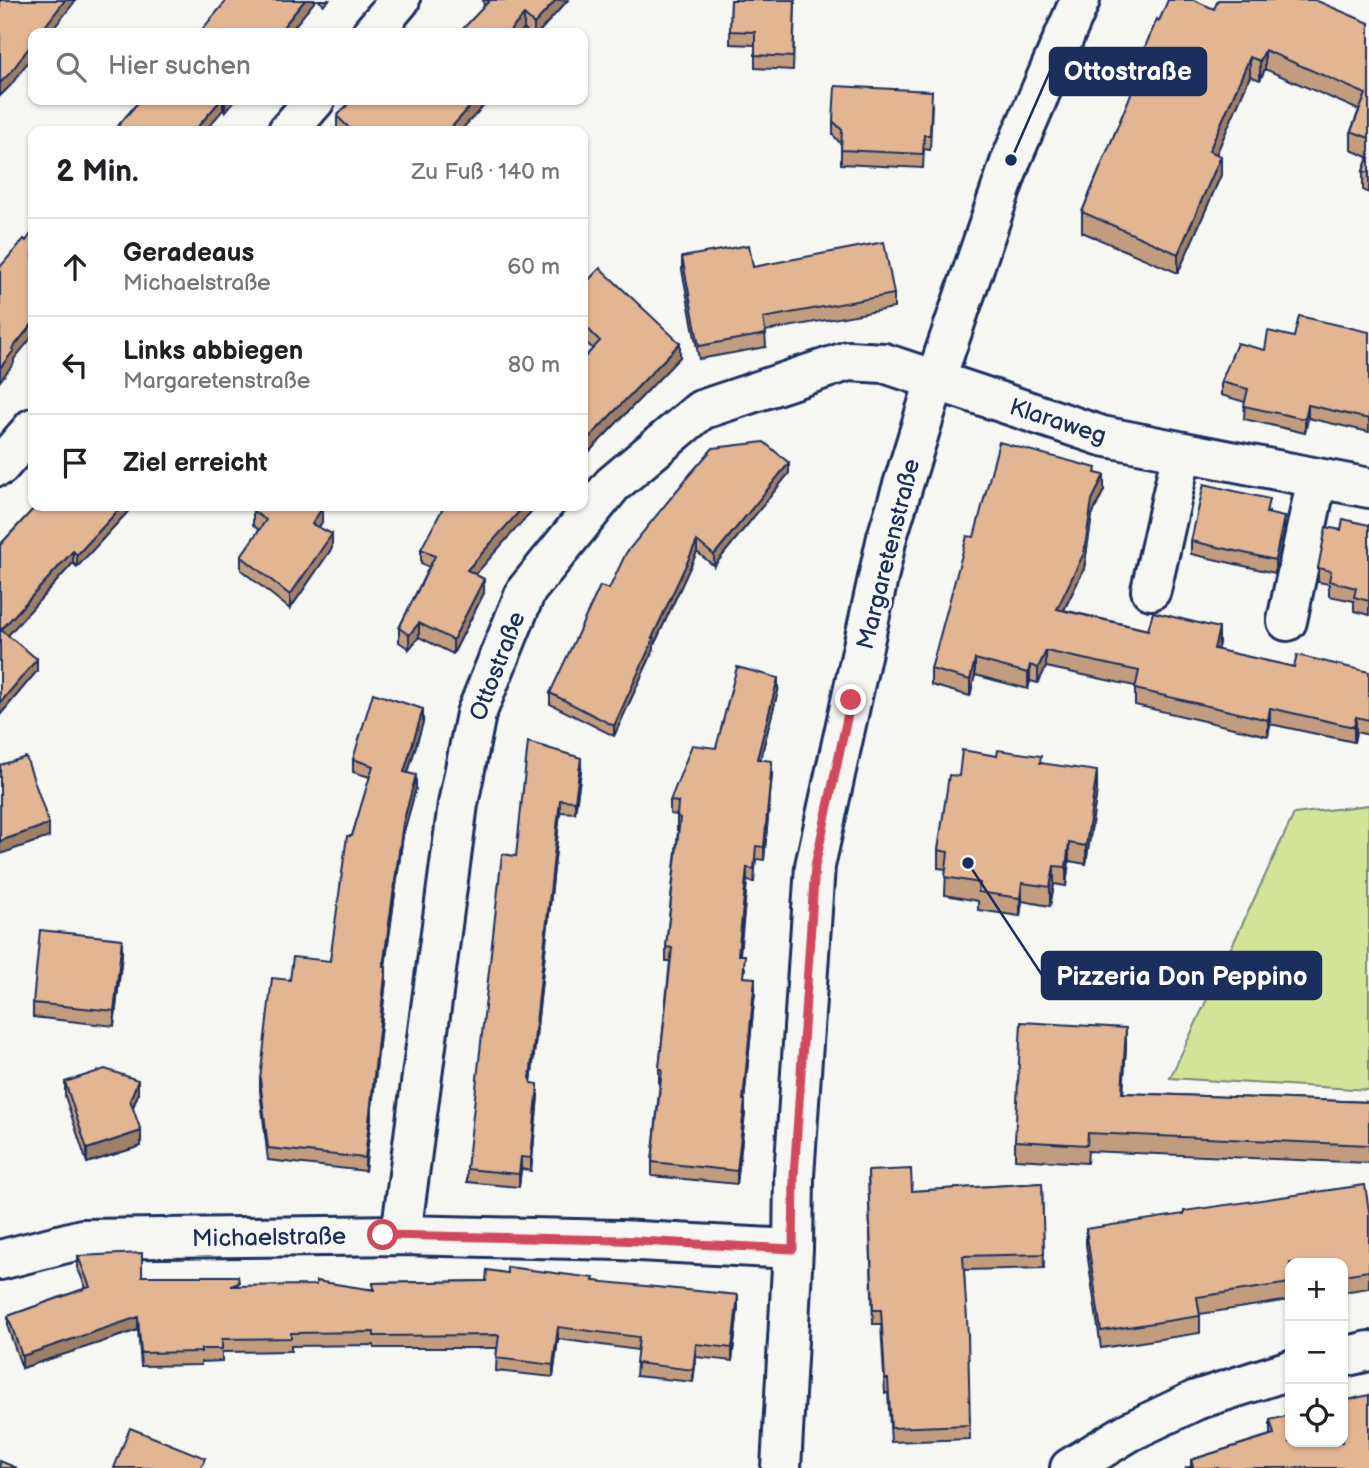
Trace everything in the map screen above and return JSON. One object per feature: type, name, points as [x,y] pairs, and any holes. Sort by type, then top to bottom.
[{"type":"street","points":[[376,28],[400,0]]},
{"type":"street","name":"Margaretenstraße","points":[[781,1468],[793,1249],[794,1176],[815,866],[887,537],[935,381],[1011,160],[1080,0]]},
{"type":"street","points":[[292,126],[311,105]]},
{"type":"street","name":"Ottostraße","points":[[401,1235],[458,804],[476,714],[526,591],[612,485],[701,410],[848,361],[884,363],[935,381]]},
{"type":"street","name":"Klaraweg","points":[[935,381],[1102,436],[1369,488]]},
{"type":"street","points":[[0,466],[28,434]]},
{"type":"street","points":[[1151,590],[1182,452]]},
{"type":"street","points":[[1287,621],[1317,478]]},
{"type":"street","name":"Michaelstraße","points":[[0,1261],[82,1239],[401,1235],[619,1240],[793,1249]]},
{"type":"street","points":[[1348,1356],[1369,1351]]},
{"type":"street","points":[[1070,1468],[1129,1432],[1196,1400],[1285,1372]]},
{"type":"green space","points":[[1369,805],[1369,1090],[1170,1078],[1294,814]]},
{"type":"building","points":[[0,0],[65,0],[44,28],[28,28],[28,49],[0,83]]},
{"type":"building","points":[[227,0],[305,0],[282,28],[203,28]]},
{"type":"building","points":[[490,0],[556,0],[534,24],[524,15],[512,28],[464,28]]},
{"type":"building","points":[[731,0],[795,0],[793,57],[755,55],[755,32],[730,31]]},
{"type":"building","points":[[1168,0],[1194,0],[1214,9],[1218,0],[1315,0],[1369,23],[1369,138],[1351,131],[1366,94],[1265,50],[1260,61],[1250,57],[1209,151],[1221,156],[1178,254],[1082,212],[1146,58],[1141,56]]},
{"type":"building","points":[[835,86],[932,91],[930,135],[924,135],[923,154],[841,150],[842,130],[833,121]]},
{"type":"building","points":[[136,105],[217,105],[198,126],[118,126]]},
{"type":"building","points":[[347,105],[471,105],[453,126],[347,126],[337,116]]},
{"type":"building","points":[[1369,156],[1369,173],[1363,171]]},
{"type":"building","points":[[28,238],[28,329],[0,368],[0,267],[24,239],[26,241]]},
{"type":"building","points":[[884,242],[894,294],[763,318],[766,334],[699,346],[682,257],[749,245],[753,267]]},
{"type":"building","points":[[600,268],[680,343],[588,439],[588,354],[600,341],[588,329],[588,281]]},
{"type":"building","points":[[1299,316],[1369,332],[1369,419],[1308,405],[1305,419],[1244,406],[1248,389],[1221,382],[1237,343],[1265,350],[1268,331],[1294,337]]},
{"type":"building","points":[[764,442],[789,463],[714,555],[697,541],[614,726],[550,693],[600,586],[609,589],[626,553],[691,473],[713,448]]},
{"type":"building","points":[[999,442],[1096,468],[1095,473],[1104,475],[1092,500],[1084,553],[1057,609],[1148,630],[1153,612],[1219,628],[1214,649],[1294,667],[1297,655],[1369,672],[1369,720],[1356,717],[1354,727],[1270,708],[1268,720],[1135,689],[1139,671],[1046,651],[1038,668],[1030,665],[1028,673],[975,659],[970,680],[931,669],[967,536],[974,537]]},
{"type":"building","points":[[1204,484],[1269,499],[1266,513],[1284,517],[1275,560],[1191,541]]},
{"type":"building","points":[[31,511],[117,511],[77,555],[73,551],[1,630],[37,659],[0,703],[0,545]]},
{"type":"building","points":[[253,511],[320,511],[312,524],[332,534],[290,595],[241,556],[266,520]]},
{"type":"building","points":[[441,511],[520,511],[467,570],[484,579],[453,640],[419,623],[409,635],[399,628],[435,556],[421,549]]},
{"type":"building","points":[[1343,519],[1369,525],[1369,601],[1354,597],[1356,588],[1329,581],[1331,571],[1318,568],[1326,527],[1341,530]]},
{"type":"building","points":[[737,667],[778,678],[757,759],[772,761],[764,847],[756,846],[754,869],[747,868],[738,955],[745,955],[743,977],[755,978],[737,1171],[652,1162],[672,948],[666,947],[680,818],[677,817],[678,802],[670,801],[692,745],[716,748]]},
{"type":"building","points":[[373,693],[423,709],[404,772],[416,775],[403,823],[383,967],[386,967],[365,1158],[268,1148],[260,1079],[272,978],[290,980],[293,957],[330,961],[347,836],[352,836],[373,766],[353,759]]},
{"type":"building","points":[[528,742],[581,758],[575,801],[560,800],[530,1079],[531,1083],[538,1084],[531,1158],[521,1157],[519,1174],[467,1169],[502,854],[516,856]]},
{"type":"building","points":[[962,750],[997,756],[998,750],[1041,756],[1040,763],[1097,771],[1086,846],[1069,843],[1066,867],[1054,866],[1050,887],[1022,883],[1020,898],[978,892],[980,883],[945,877],[948,852],[938,850],[949,775],[959,776]]},
{"type":"building","points":[[26,757],[49,824],[0,841],[0,765]]},
{"type":"building","points":[[40,930],[122,939],[114,1011],[33,1003]]},
{"type":"building","points":[[1021,1022],[1126,1028],[1122,1093],[1369,1102],[1369,1145],[1088,1133],[1087,1145],[1015,1141]]},
{"type":"building","points":[[105,1069],[138,1080],[130,1100],[141,1131],[87,1149],[65,1082]]},
{"type":"building","points":[[911,1169],[912,1191],[1042,1183],[1044,1254],[963,1256],[970,1425],[891,1428],[881,1310],[873,1310],[868,1171]]},
{"type":"building","points":[[1365,1185],[1369,1211],[1369,1271],[1348,1274],[1348,1258],[1285,1258],[1285,1284],[1197,1297],[1200,1316],[1101,1331],[1086,1229],[1184,1214],[1184,1211]]},
{"type":"building","points":[[142,1253],[142,1276],[238,1276],[239,1283],[231,1286],[316,1285],[316,1281],[374,1290],[373,1283],[486,1281],[487,1270],[507,1273],[507,1267],[594,1278],[593,1281],[738,1295],[732,1348],[696,1344],[693,1370],[636,1363],[639,1337],[558,1327],[553,1365],[496,1358],[499,1335],[374,1336],[374,1332],[291,1333],[291,1338],[222,1339],[222,1349],[201,1349],[201,1352],[141,1353],[138,1317],[22,1356],[8,1316],[90,1287],[78,1256]]},
{"type":"building","points":[[1369,1395],[1369,1468],[1185,1468],[1193,1466],[1191,1460],[1274,1434],[1270,1420],[1285,1416],[1285,1447],[1348,1447],[1348,1400]]},
{"type":"building","points":[[130,1428],[205,1458],[201,1468],[114,1468]]},
{"type":"building","points":[[0,1461],[17,1468],[0,1468]]},
{"type":"place","name":"Ottostraße","points":[[1011,160]]},
{"type":"place","name":"Pizzeria Don Peppino","points":[[968,863]]},
{"type":"route","points":[[383,1235],[619,1240],[793,1249],[794,1176],[815,866],[851,700]]}]
